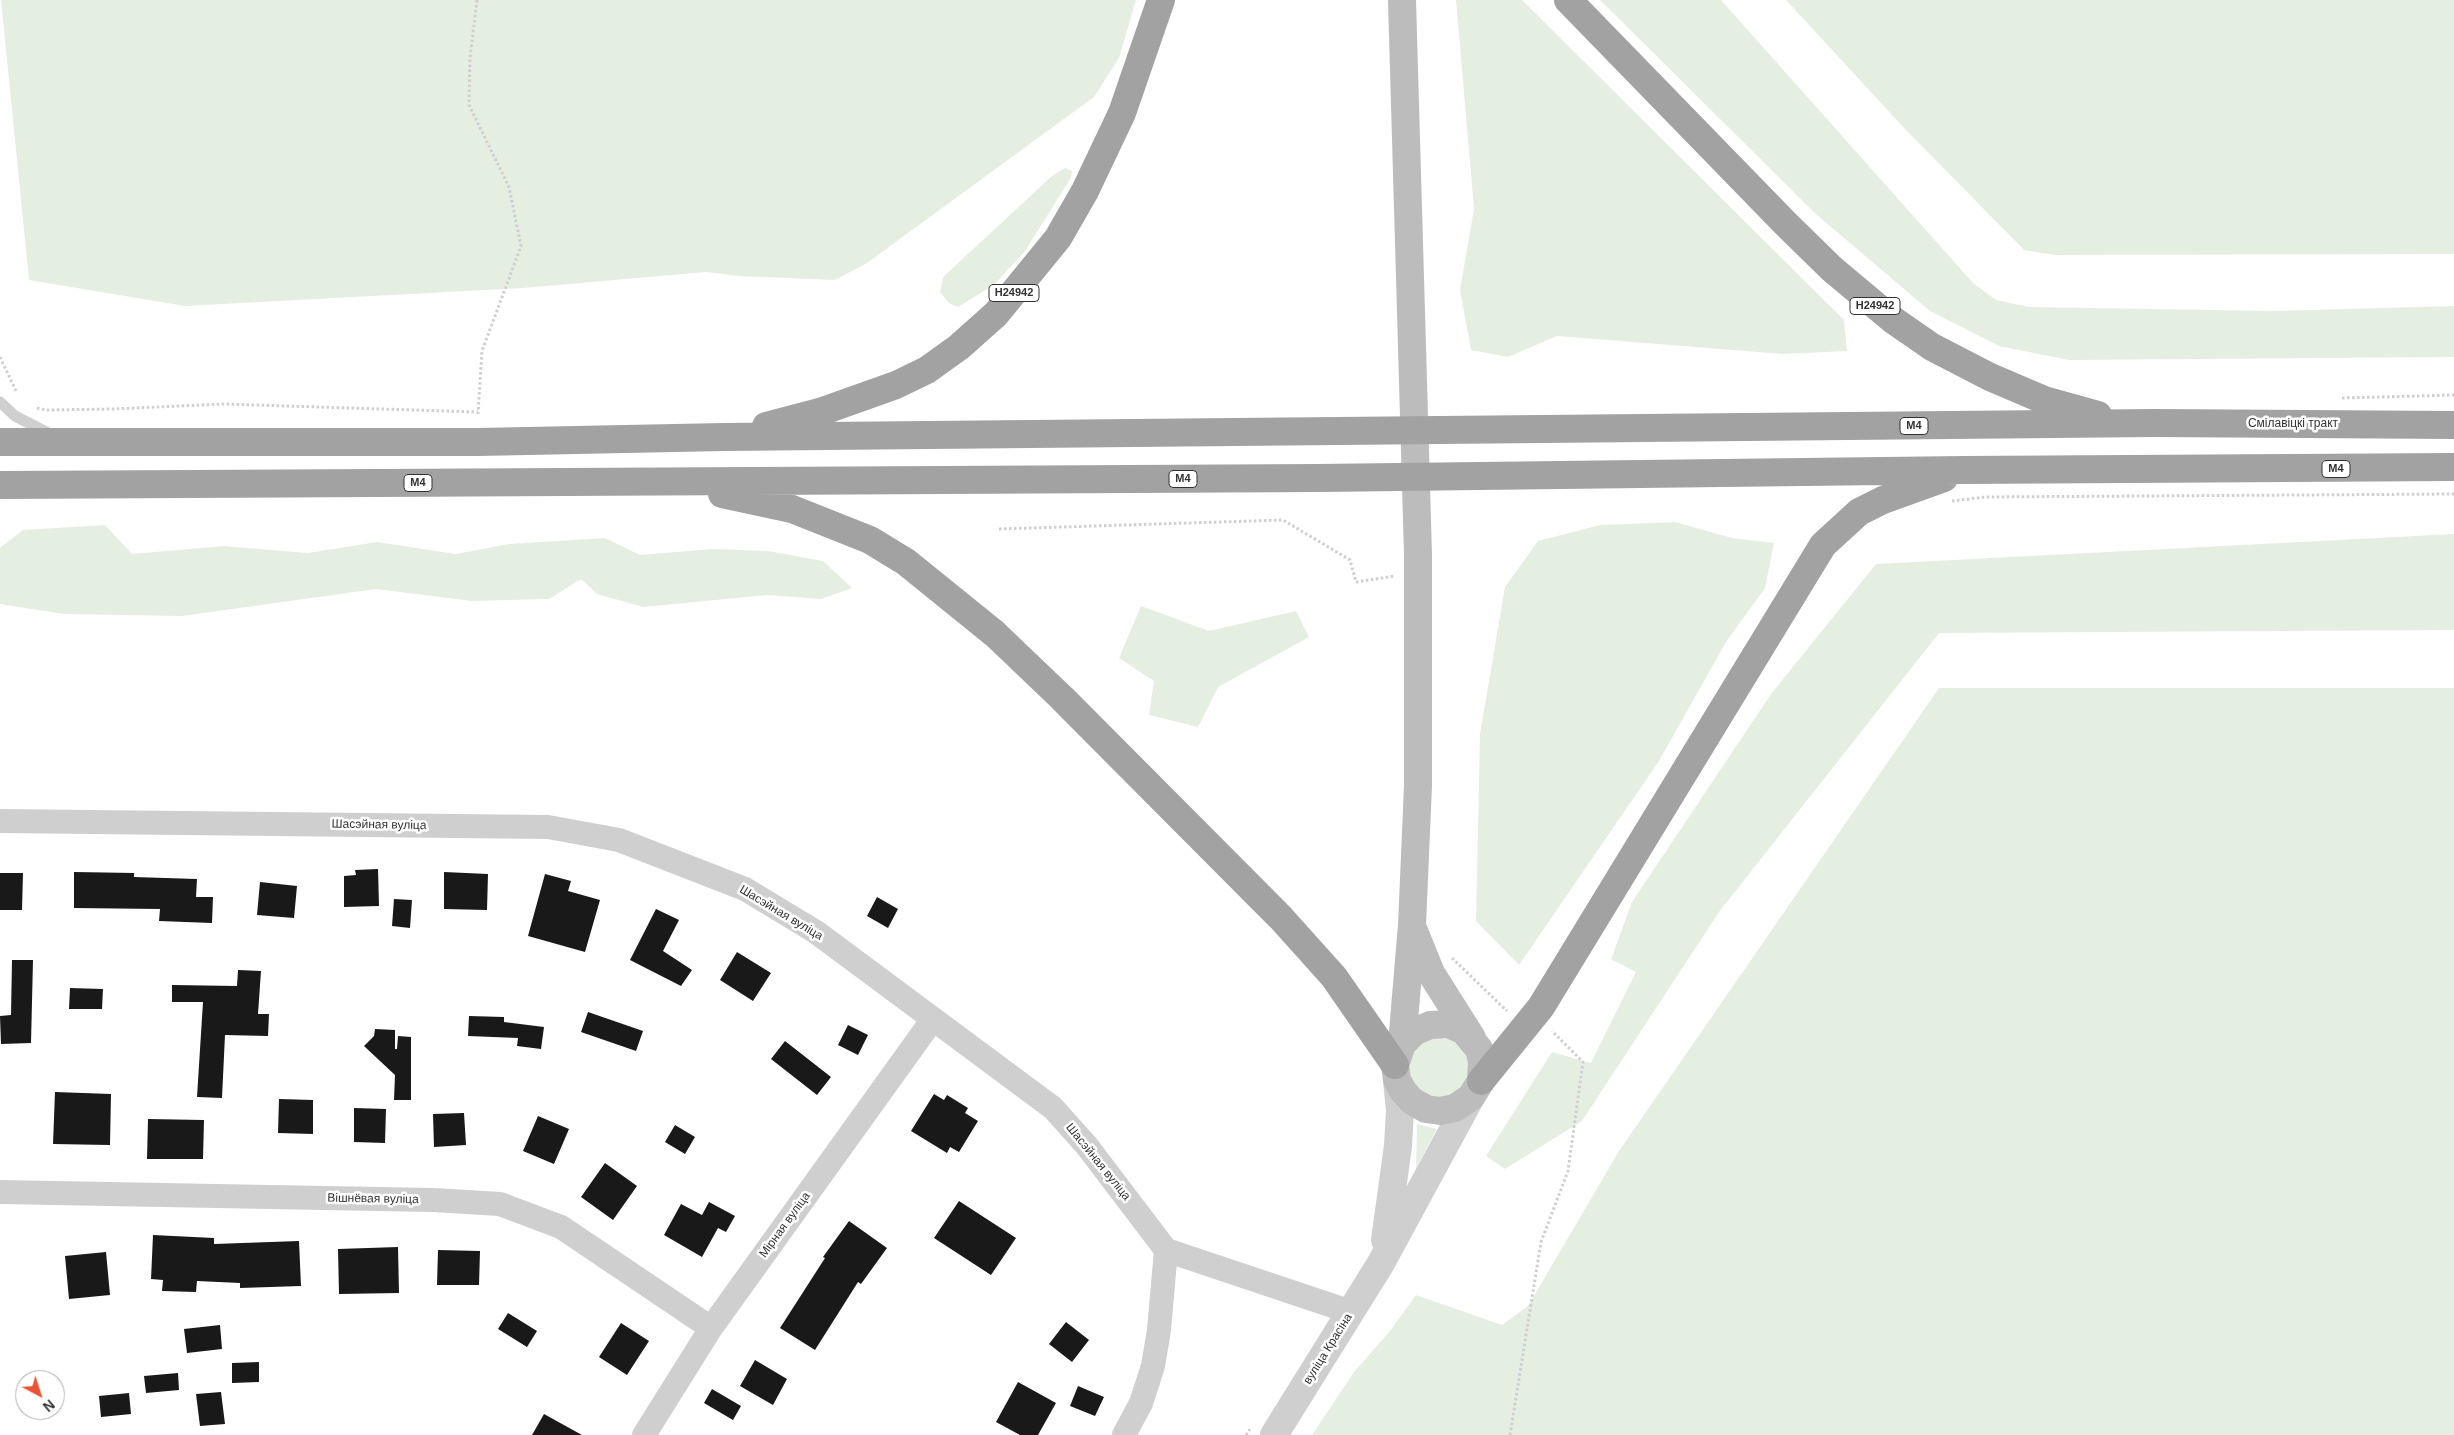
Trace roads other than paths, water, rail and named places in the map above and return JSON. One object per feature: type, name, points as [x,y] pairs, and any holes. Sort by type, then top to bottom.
[{"type":"highway","name":"Н24942","points":[[724,437],[823,411],[896,385],[927,370],[959,347],[996,314],[1058,238],[1085,190],[1122,113],[1161,0]]},
{"type":"highway","name":"Н24942","points":[[1568,0],[1785,223],[1832,269],[1892,320],[1932,347],[1990,377],[2044,400],[2131,424]]},
{"type":"highway","name":"М4","points":[[0,442],[478,442],[724,437],[2131,424]]},
{"type":"highway","name":"Смілавіцкі тракт","points":[[2131,424],[2454,425]]},
{"type":"highway","name":"М4","points":[[0,485],[1318,478],[1964,470],[2454,467]]},
{"type":"highway","points":[[1476,1089],[1540,1029],[1824,545],[1859,512],[1883,500],[1964,470]]},
{"type":"highway","points":[[664,482],[792,509],[870,540],[906,562],[995,634],[1062,698],[1281,918],[1334,977],[1398,1063]]},
{"type":"main road","points":[[1402,0],[1418,555],[1418,786],[1412,925],[1398,1063],[1403,1091],[1412,1101],[1426,1109],[1440,1111],[1455,1108],[1476,1089],[1482,1061],[1473,1040],[1431,973],[1412,925]]},
{"type":"main road","points":[[1398,1063],[1414,1032],[1430,1025],[1448,1024],[1464,1031],[1473,1040]]},
{"type":"street","name":"Шасэйная вуліца","points":[[0,821],[548,827],[619,840],[744,889],[816,932],[1053,1108],[1087,1146],[1166,1250]]},
{"type":"street","name":"Мірная вуліца","points":[[644,1435],[711,1328],[933,1019]]},
{"type":"street","name":"вуліца Красіна","points":[[1381,1263],[1398,1146],[1400,1110],[1398,1063]]},
{"type":"street","name":"вуліца Красіна","points":[[1274,1435],[1381,1263],[1476,1089]]},
{"type":"street","name":"Вішнёвая вуліца","points":[[0,1192],[423,1200],[500,1204],[561,1227],[711,1328]]},
{"type":"street","points":[[1124,1435],[1141,1403],[1153,1366],[1160,1330],[1166,1250],[1351,1312]]},
{"type":"lane","points":[[0,402],[15,416],[36,428],[75,441]]}]
